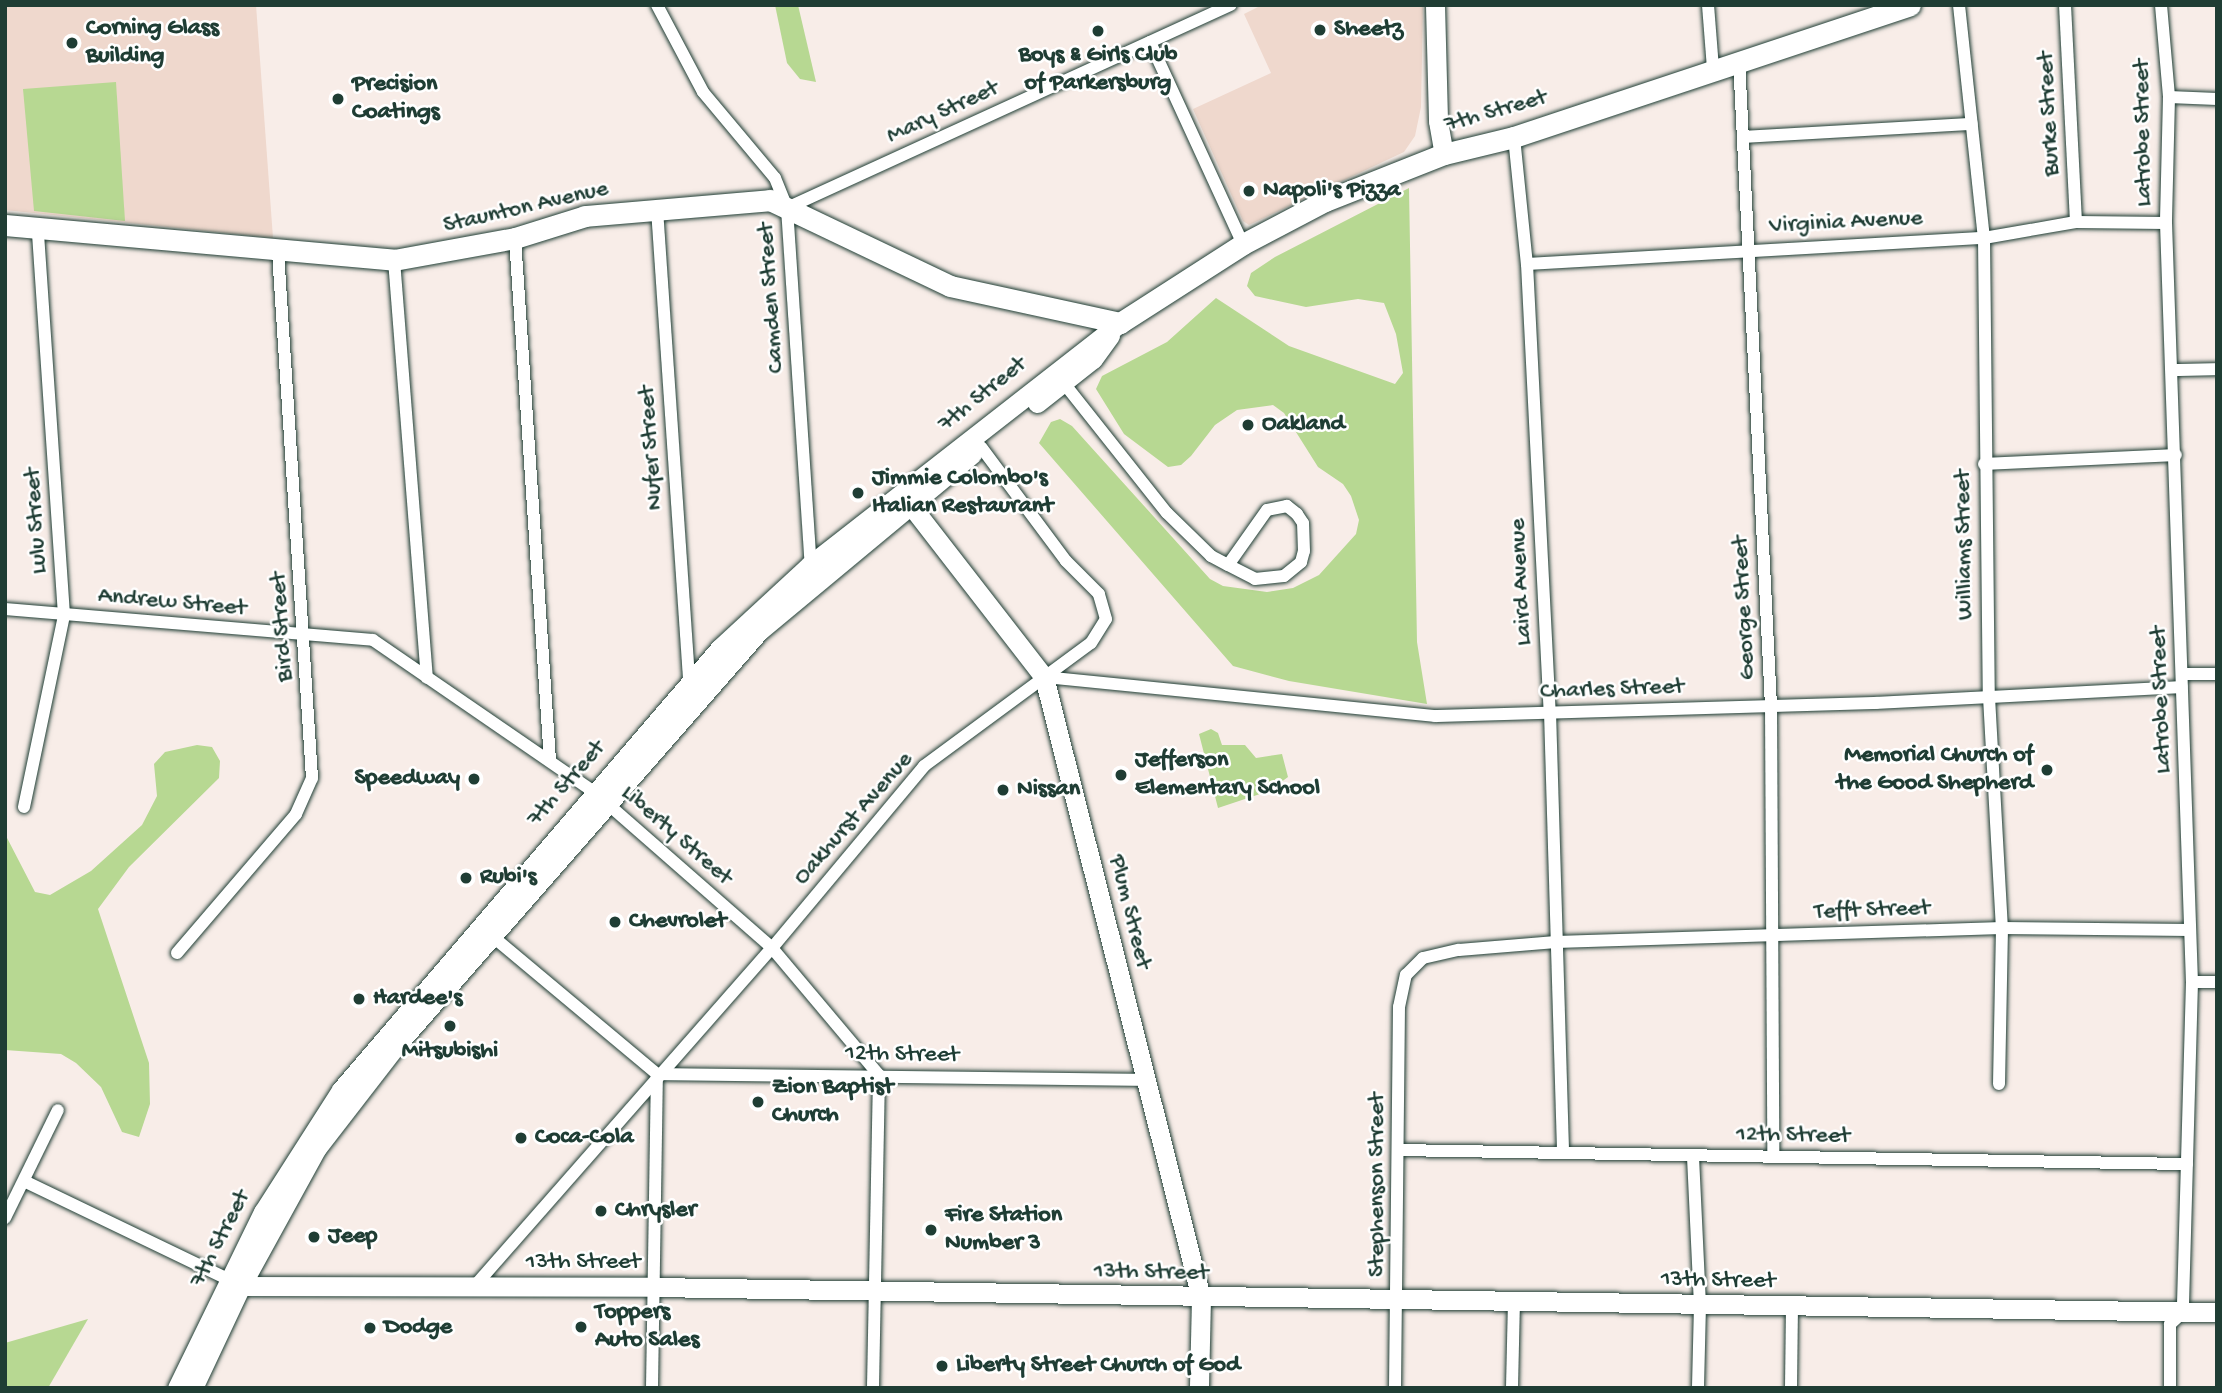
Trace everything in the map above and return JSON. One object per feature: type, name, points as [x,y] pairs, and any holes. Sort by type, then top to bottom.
[{"type":"main road","name":"7th Street","points":[[1120,323],[1243,244],[1325,201],[1444,154],[1514,137],[1740,59],[1910,5]]},
{"type":"main road","name":"Staunton Avenue","points":[[5,225],[278,252],[394,260],[515,238],[585,216],[770,200],[950,285],[1120,323]]},
{"type":"street","name":"Camden Street","points":[[657,5],[703,92],[775,178],[787,208],[811,575]]},
{"type":"street","name":"Mary Street","points":[[787,208],[1231,5]]},
{"type":"street","points":[[1435,5],[1438,121],[1444,154]]},
{"type":"street","points":[[1708,5],[1713,68]]},
{"type":"street","name":"Williams Street","points":[[1959,5],[1984,238],[1984,464],[1989,697],[2002,928],[1999,1084]]},
{"type":"street","name":"Burke Street","points":[[2065,5],[2076,222]]},
{"type":"street","name":"Latrobe Street","points":[[2161,5],[2169,97],[2166,223],[2174,370],[2192,982],[2183,1312],[2171,1324],[2170,1388]]},
{"type":"street","points":[[1150,42],[1243,244]]},
{"type":"street","name":"George Street","points":[[1740,59],[1771,706],[1773,1156]]},
{"type":"street","points":[[2169,97],[2217,99]]},
{"type":"street","points":[[1744,137],[1972,124]]},
{"type":"street","name":"Laird Avenue","points":[[1514,137],[1527,264],[1550,712],[1563,1153]]},
{"type":"street","name":"Nufer Street","points":[[657,209],[690,683]]},
{"type":"street","name":"Virginia Avenue","points":[[1527,264],[1749,249],[1984,238],[2076,222],[2166,223]]},
{"type":"street","name":"Lulu Street","points":[[24,807],[64,615],[38,229]]},
{"type":"street","points":[[515,238],[550,761]]},
{"type":"street","name":"Bird Street","points":[[177,953],[296,814],[309,792],[313,763],[278,252]]},
{"type":"street","points":[[394,260],[427,678]]},
{"type":"street","name":"7th Street","points":[[906,499],[981,447],[1093,359],[1120,323]]},
{"type":"street","name":"7th Street","points":[[177,1388],[235,1283],[317,1149],[395,1047],[492,936],[690,683],[748,619],[811,575],[1120,323]]},
{"type":"street","points":[[2174,370],[2217,369]]},
{"type":"street","points":[[1063,382],[1167,513],[1211,556],[1228,565],[1255,579],[1284,576],[1301,562],[1304,551],[1303,523],[1287,506],[1267,510],[1228,565]]},
{"type":"street","name":"Oakhurst Avenue","points":[[657,1074],[772,948],[924,766],[1091,643],[1106,619],[1099,594],[1066,561],[981,447]]},
{"type":"street","points":[[1984,464],[2176,455]]},
{"type":"street","name":"Plum Street","points":[[906,499],[1044,677],[1201,1298],[1199,1388]]},
{"type":"street","name":"7th Street","points":[[193,1388],[235,1283],[298,1152],[341,1090],[601,799],[811,575]]},
{"type":"street","name":"Andrew Street","points":[[5,610],[373,640],[550,761]]},
{"type":"street","name":"Charles Street","points":[[1044,677],[1435,716],[1989,697],[2182,680],[2217,674]]},
{"type":"street","name":"Liberty Street","points":[[550,761],[601,799],[772,948],[879,1075]]},
{"type":"street","name":"Tefft Street","points":[[1556,942],[2002,928],[2190,930]]},
{"type":"street","points":[[492,936],[657,1074]]},
{"type":"street","name":"Stephenson Street","points":[[1395,1388],[1399,1007],[1406,975],[1423,958],[1459,950],[1556,942]]},
{"type":"street","points":[[2192,982],[2217,982]]},
{"type":"street","points":[[652,1388],[657,1074]]},
{"type":"street","points":[[473,1288],[657,1074]]},
{"type":"street","name":"12th Street","points":[[657,1074],[1147,1080]]},
{"type":"street","points":[[873,1388],[879,1075]]},
{"type":"street","points":[[5,1218],[58,1110]]},
{"type":"street","name":"12th Street","points":[[1398,1150],[2187,1164]]},
{"type":"street","points":[[1693,1157],[1700,1305],[1698,1388]]},
{"type":"street","name":"13th Street","points":[[24,1181],[235,1283],[473,1288],[653,1287],[876,1293],[2217,1312]]},
{"type":"street","points":[[1512,1388],[1514,1302]]},
{"type":"street","points":[[1791,1388],[1792,1306]]},
{"type":"shaded area","points":[[5,5],[256,5],[273,238],[5,210]]},
{"type":"shaded area","points":[[1262,5],[1423,5],[1421,107],[1415,136],[1404,152],[1249,225],[1243,221],[1193,109],[1271,73],[1244,14]]},
{"type":"green space","points":[[775,5],[798,5],[816,82],[800,79],[787,63]]},
{"type":"green space","points":[[116,82],[125,221],[34,211],[23,89]]},
{"type":"green space","points":[[1409,188],[1417,642],[1427,704],[1289,681],[1233,666],[1039,443],[1051,422],[1060,419],[1072,426],[1210,579],[1223,586],[1267,592],[1293,588],[1319,575],[1356,534],[1359,520],[1351,496],[1343,484],[1318,467],[1284,413],[1273,405],[1237,410],[1215,425],[1181,465],[1168,467],[1124,434],[1096,389],[1102,376],[1167,342],[1216,298],[1289,346],[1395,384],[1403,373],[1396,334],[1384,303],[1358,299],[1306,307],[1255,296],[1247,286],[1251,273],[1275,257]]},
{"type":"green space","points":[[1211,729],[1218,733],[1222,745],[1245,745],[1256,758],[1282,754],[1288,777],[1269,791],[1218,808],[1199,734]]},
{"type":"green space","points":[[197,745],[212,747],[220,761],[219,778],[129,867],[98,909],[149,1063],[150,1104],[139,1137],[122,1132],[101,1087],[76,1063],[61,1054],[5,1050],[5,834],[35,892],[50,895],[91,871],[142,825],[157,796],[154,764],[165,752]]},
{"type":"green space","points":[[88,1319],[48,1388],[5,1388],[5,1343]]},
{"type":"place","name":"Sheetz","points":[[1320,30]]},
{"type":"place","name":"Boys & Girls Club of Parkersburg","points":[[1098,31]]},
{"type":"place","name":"Corning Glass Building","points":[[72,43]]},
{"type":"place","name":"Precision Coatings","points":[[338,99]]},
{"type":"place","name":"Napoli's Pizza","points":[[1249,191]]},
{"type":"place","name":"Oakland","points":[[1248,425]]},
{"type":"place","name":"Jimmie Colombo's Italian Restaurant","points":[[858,493]]},
{"type":"place","name":"Memorial Church of the Good Shepherd","points":[[2047,770]]},
{"type":"place","name":"Jefferson Elementary School","points":[[1121,775]]},
{"type":"place","name":"Speedway","points":[[474,779]]},
{"type":"place","name":"Nissan","points":[[1003,790]]},
{"type":"place","name":"Rubi's","points":[[466,878]]},
{"type":"place","name":"Chevrolet","points":[[615,922]]},
{"type":"place","name":"Hardee's","points":[[359,999]]},
{"type":"place","name":"Mitsubishi","points":[[450,1026]]},
{"type":"place","name":"Zion Baptist Church","points":[[758,1102]]},
{"type":"place","name":"Coca-Cola","points":[[521,1138]]},
{"type":"place","name":"Chrysler","points":[[601,1211]]},
{"type":"place","name":"Fire Station Number 3","points":[[931,1230]]},
{"type":"place","name":"Jeep","points":[[314,1237]]},
{"type":"place","name":"Toppers Auto Sales","points":[[581,1327]]},
{"type":"place","name":"Dodge","points":[[370,1328]]},
{"type":"place","name":"Liberty Street Church of God","points":[[942,1366]]}]
